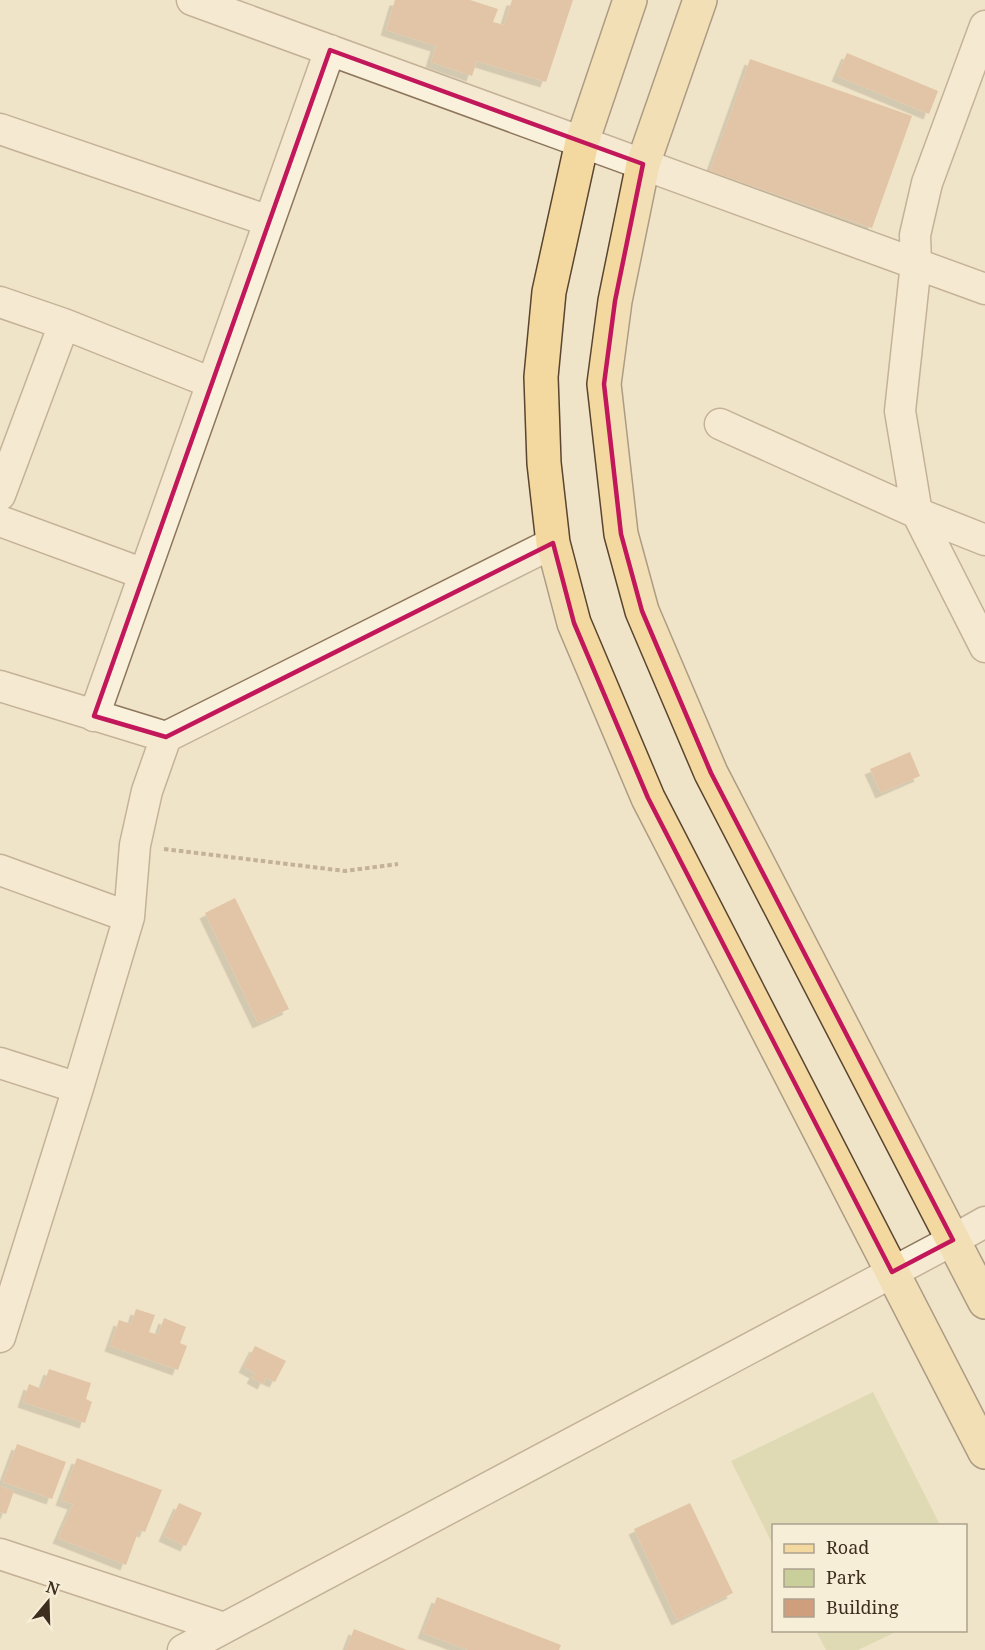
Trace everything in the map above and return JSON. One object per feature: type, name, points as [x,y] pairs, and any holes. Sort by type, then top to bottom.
[{"type":"main road","points":[[630,0],[582,142],[549,292],[541,377],[544,463],[553,543],[574,623],[648,798],[985,1452]]},
{"type":"main road","points":[[700,0],[643,164],[615,301],[604,384],[621,534],[642,611],[711,772],[985,1302]]},
{"type":"street","points":[[192,0],[985,289]]},
{"type":"street","points":[[985,26],[978,70],[927,183],[915,235],[916,263],[900,411],[917,513],[985,647]]},
{"type":"street","points":[[94,716],[330,50]]},
{"type":"street","points":[[0,129],[269,221]]},
{"type":"street","points":[[0,302],[64,324],[212,383]]},
{"type":"street","points":[[0,495],[64,324]]},
{"type":"street","points":[[720,424],[917,513],[985,540]]},
{"type":"street","points":[[0,522],[144,574]]},
{"type":"street","points":[[0,686],[166,737],[553,543]]},
{"type":"street","points":[[0,1337],[129,917],[135,845],[147,791],[166,737]]},
{"type":"street","points":[[0,870],[129,917]]},
{"type":"street","points":[[0,1063],[78,1088]]},
{"type":"street","points":[[183,1650],[985,1222]]},
{"type":"street","points":[[0,1554],[224,1628]]},
{"type":"path","points":[[135,845],[345,871],[398,864]]},
{"type":"highlighted area","points":[[330,50],[643,164],[615,301],[604,384],[621,534],[642,611],[711,773],[953,1240],[892,1272],[648,798],[574,623],[553,543],[166,737],[94,716]]},
{"type":"green space","points":[[873,1392],[939,1524],[772,1524],[772,1543],[731,1461]]},
{"type":"green space","points":[[817,1632],[896,1632],[858,1650],[826,1650]]},
{"type":"building","points":[[395,0],[470,0],[498,9],[493,22],[504,25],[512,0],[573,0],[546,82],[477,61],[472,76],[431,62],[436,46],[386,30]]},
{"type":"building","points":[[847,53],[938,91],[929,114],[837,76]]},
{"type":"building","points":[[750,59],[912,116],[872,228],[710,171]]},
{"type":"building","points":[[910,752],[920,776],[881,793],[870,769]]},
{"type":"building","points":[[235,898],[289,1009],[258,1023],[205,913]]},
{"type":"building","points":[[136,1309],[155,1315],[149,1332],[158,1335],[164,1318],[186,1327],[180,1343],[187,1346],[178,1370],[110,1346],[119,1320],[131,1324]]},
{"type":"building","points":[[255,1346],[286,1361],[275,1382],[266,1378],[263,1384],[252,1378],[255,1373],[244,1367]]},
{"type":"building","points":[[49,1369],[91,1383],[86,1399],[92,1402],[85,1423],[23,1402],[29,1384],[42,1389]]},
{"type":"building","points":[[17,1444],[66,1462],[52,1499],[3,1482]]},
{"type":"building","points":[[77,1458],[162,1490],[145,1532],[139,1530],[126,1565],[58,1538],[73,1504],[61,1500]]},
{"type":"building","points":[[0,1486],[14,1491],[6,1514],[0,1512]]},
{"type":"building","points":[[179,1503],[202,1513],[186,1546],[164,1536]]},
{"type":"building","points":[[690,1503],[733,1593],[677,1620],[634,1529]]},
{"type":"building","points":[[437,1597],[561,1645],[559,1650],[468,1650],[423,1633]]},
{"type":"building","points":[[354,1629],[407,1650],[346,1650]]}]
